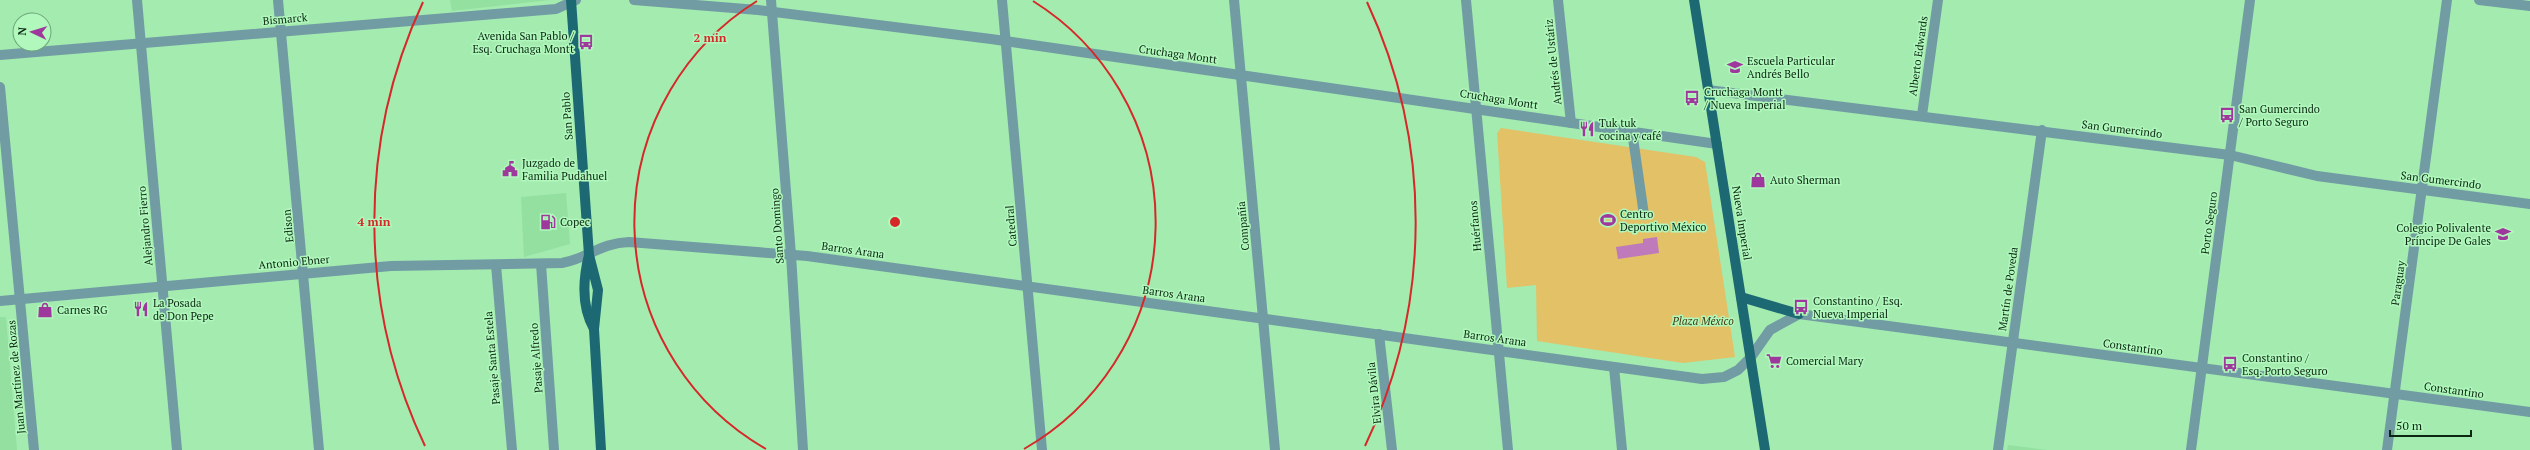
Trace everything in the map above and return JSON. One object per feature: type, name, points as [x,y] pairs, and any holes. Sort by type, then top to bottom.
[{"type":"main road","name":"Nueva Imperial","points":[[1694,0],[1766,450]]},
{"type":"main road","name":"San Pablo","points":[[573,1],[589,255],[584,288],[586,310],[594,329],[601,450]]},
{"type":"main road","points":[[1741,297],[1799,314]]},
{"type":"street","name":"Alejandro Fierro","points":[[137,0],[177,450]]},
{"type":"street","name":"Edison","points":[[278,0],[319,450]]},
{"type":"street","name":"Cruchaga Montt","points":[[634,0],[772,11],[1006,42],[1476,108],[1717,144]]},
{"type":"street","name":"Santo Domingo","points":[[771,0],[791,254],[803,450]]},
{"type":"street","name":"Catedral","points":[[1002,0],[1042,450]]},
{"type":"street","name":"Compañía","points":[[1234,0],[1275,450]]},
{"type":"street","name":"Huérfanos","points":[[1466,0],[1508,450]]},
{"type":"street","name":"Andrés de Ustáriz","points":[[1558,0],[1571,122]]},
{"type":"street","name":"Alberto Edwards","points":[[1922,115],[1938,0]]},
{"type":"street","name":"Porto Seguro","points":[[2192,450],[2250,0]]},
{"type":"street","name":"Paraguay","points":[[2387,450],[2447,0]]},
{"type":"street","points":[[2479,0],[2530,6]]},
{"type":"street","name":"Bismarck","points":[[0,55],[556,9],[573,1]]},
{"type":"street","name":"Juan Martínez de Rozas","points":[[0,87],[34,450]]},
{"type":"street","name":"San Gumercindo","points":[[1708,90],[1922,115],[2230,155],[2317,176],[2530,204]]},
{"type":"street","name":"Martín de Poveda","points":[[1998,450],[2042,130]]},
{"type":"street","points":[[1632,132],[1644,215]]},
{"type":"street","name":"Barros Arana","points":[[589,255],[606,244],[629,242],[791,254],[1709,379],[1732,373],[1751,357]]},
{"type":"street","name":"Antonio Ebner","points":[[0,301],[391,266],[541,264],[572,261],[589,255]]},
{"type":"street","name":"Pasaje Santa Estela","points":[[496,264],[512,450]]},
{"type":"street","name":"Pasaje Alfredo","points":[[541,264],[554,450]]},
{"type":"street","points":[[1751,357],[1770,330],[1799,314]]},
{"type":"street","name":"Constantino","points":[[1799,314],[2530,412]]},
{"type":"street","name":"Elvira Dávila","points":[[1379,334],[1392,450]]},
{"type":"street","points":[[1614,367],[1622,450]]},
{"type":"shaded area","points":[[450,0],[550,0],[452,11]]},
{"type":"shaded area","points":[[566,193],[570,244],[524,257],[521,197]]},
{"type":"shaded area","points":[[1657,237],[1659,253],[1618,259],[1616,247],[1643,243],[1643,239]]},
{"type":"shaded area","points":[[0,317],[6,317],[17,450],[0,450]]},
{"type":"shaded area","points":[[2008,445],[2047,450],[2007,450]]},
{"type":"green space","name":"Centro Deportivo México","points":[[1501,128],[1696,157],[1705,162],[1735,357],[1683,363],[1537,341],[1536,285],[1507,288],[1497,133]]},
{"type":"place","name":"Avenida San Pablo / Esq. Cruchaga Montt","points":[[586,42]]},
{"type":"place","name":"Escuela Particular Andrés Bello","points":[[1735,67]]},
{"type":"place","name":"Cruchaga Montt / Nueva Imperial","points":[[1692,98]]},
{"type":"place","name":"San Gumercindo / Porto Seguro","points":[[2227,115]]},
{"type":"place","name":"Tuk tuk cocina y café","points":[[1587,129]]},
{"type":"place","name":"Juzgado de Familia Pudahuel","points":[[510,169]]},
{"type":"place","name":"Auto Sherman","points":[[1758,180]]},
{"type":"place","name":"Centro Deportivo México","points":[[1608,220]]},
{"type":"place","name":"Copec","points":[[548,222]]},
{"type":"place","name":"Colegio Polivalente Príncipe De Gales","points":[[2503,234]]},
{"type":"place","name":"Constantino / Esq. Nueva Imperial","points":[[1801,307]]},
{"type":"place","name":"La Posada de Don Pepe","points":[[141,309]]},
{"type":"place","name":"Carnes RG","points":[[45,310]]},
{"type":"place","name":"Comercial Mary","points":[[1774,361]]},
{"type":"place","name":"Constantino / Esq. Porto Seguro","points":[[2230,364]]},
{"type":"park label","name":"Plaza México","points":[[1703,321]]}]
